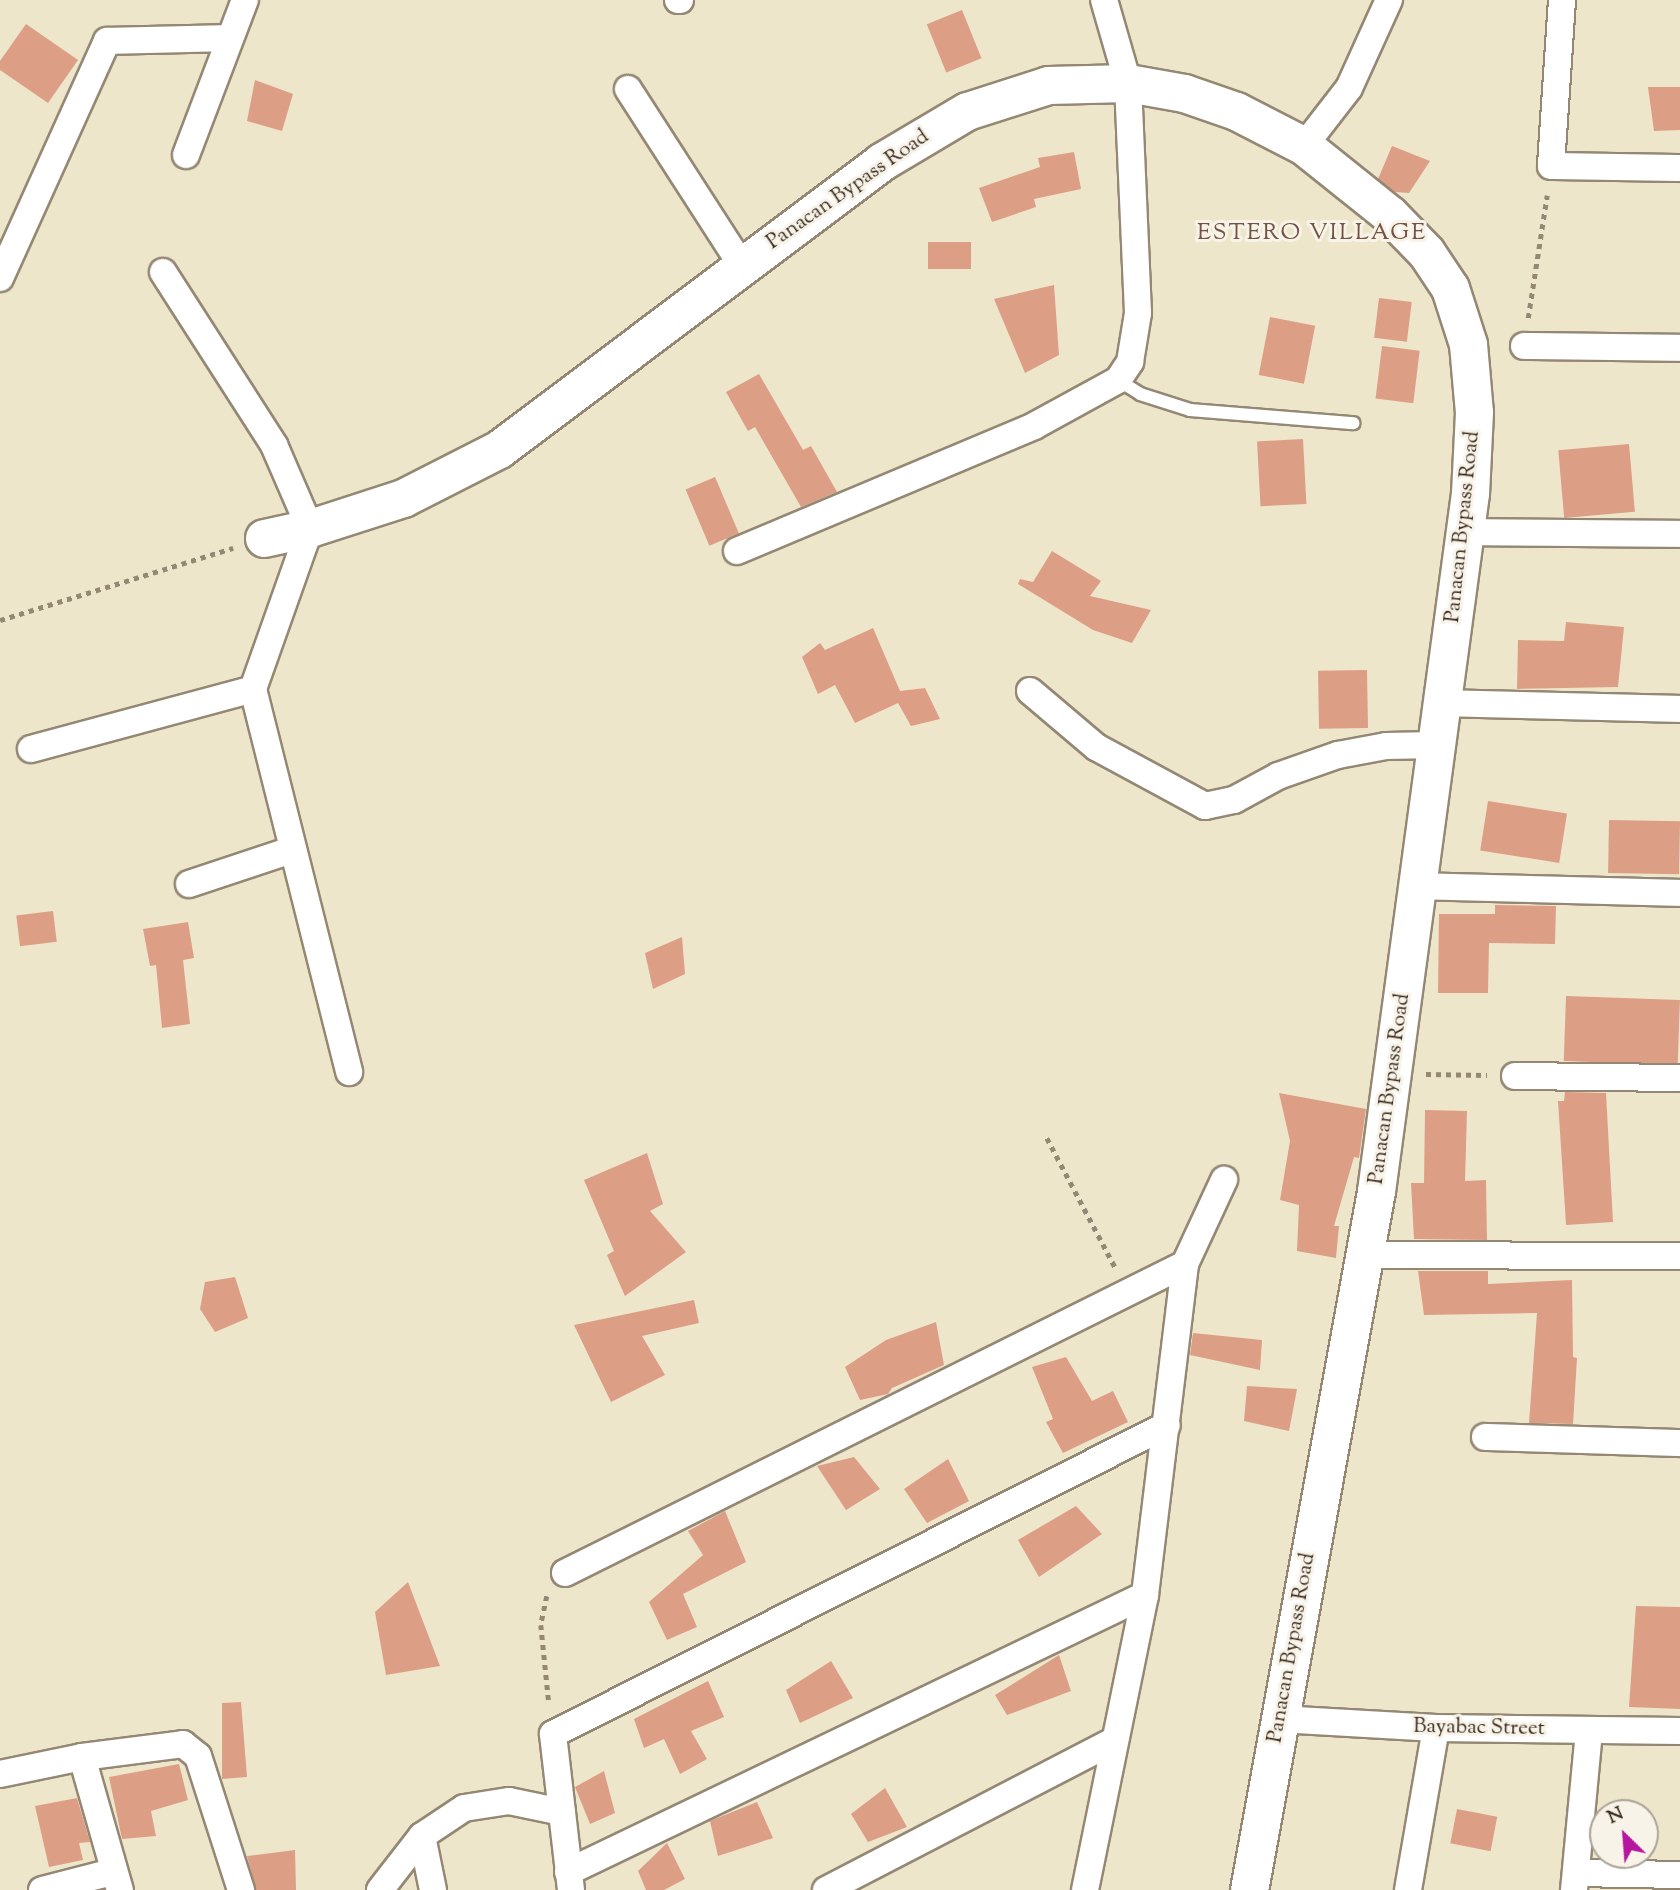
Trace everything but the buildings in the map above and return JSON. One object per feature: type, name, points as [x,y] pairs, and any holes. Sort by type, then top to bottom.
[{"type":"main road","name":"Panacan Bypass Road","points":[[264,538],[310,528],[402,498],[499,449],[881,162],[967,111],[1048,85],[1128,83],[1184,93],[1236,111],[1304,146],[1389,215],[1426,252],[1450,288],[1468,344],[1474,412],[1466,533],[1394,1074],[1365,1255],[1248,1890]]},
{"type":"street","points":[[186,155],[245,0]]},
{"type":"street","points":[[737,551],[1034,426],[1118,380],[1130,362],[1138,313],[1128,83],[1104,0]]},
{"type":"street","points":[[1304,146],[1349,88],[1389,0]]},
{"type":"street","points":[[1562,0],[1551,166],[1680,168]]},
{"type":"street","points":[[0,278],[107,41],[229,38]]},
{"type":"street","points":[[628,89],[742,265]]},
{"type":"street","points":[[163,272],[274,445],[310,528],[253,689],[291,850],[349,1072]]},
{"type":"street","points":[[1524,346],[1680,348]]},
{"type":"street","points":[[1466,533],[1680,534]]},
{"type":"street","points":[[31,749],[253,689]]},
{"type":"street","points":[[1030,691],[1096,747],[1205,806],[1234,800],[1294,769],[1338,755],[1386,746],[1436,745]]},
{"type":"street","points":[[1442,703],[1680,709]]},
{"type":"street","points":[[189,884],[291,850]]},
{"type":"street","points":[[1417,886],[1680,893]]},
{"type":"street","points":[[1515,1076],[1680,1079]]},
{"type":"street","points":[[1085,1890],[1113,1741],[1145,1595],[1185,1264],[1224,1180]]},
{"type":"street","points":[[1365,1255],[1680,1256]]},
{"type":"street","points":[[565,1573],[1185,1264]]},
{"type":"street","points":[[1145,1595],[569,1881],[553,1734],[1167,1425]]},
{"type":"street","points":[[1485,1437],[1680,1443]]},
{"type":"street","name":"Bayabac Street","points":[[1279,1719],[1436,1728],[1680,1731]]},
{"type":"street","points":[[1408,1890],[1436,1728]]},
{"type":"street","points":[[1589,1731],[1575,1881],[1680,1875]]},
{"type":"street","points":[[826,1890],[1113,1741]]},
{"type":"street","points":[[0,1774],[82,1757],[173,1743],[191,1749],[198,1756],[241,1890]]},
{"type":"street","points":[[42,1890],[116,1881],[82,1757]]},
{"type":"street","points":[[380,1890],[422,1836],[464,1808],[487,1802],[509,1801],[562,1812]]},
{"type":"street","points":[[422,1836],[433,1890]]},
{"type":"lane","points":[[1118,380],[1149,398],[1190,410],[1353,423]]},
{"type":"path","points":[[1524,346],[1551,166]]},
{"type":"path","points":[[0,620],[264,538]]},
{"type":"path","points":[[1394,1074],[1515,1076]]},
{"type":"path","points":[[1047,1138],[1128,1293]]},
{"type":"path","points":[[553,1734],[541,1625],[544,1602],[565,1573]]},
{"type":"district","name":"ESTERO VILLAGE","points":[[1312,234]]}]
